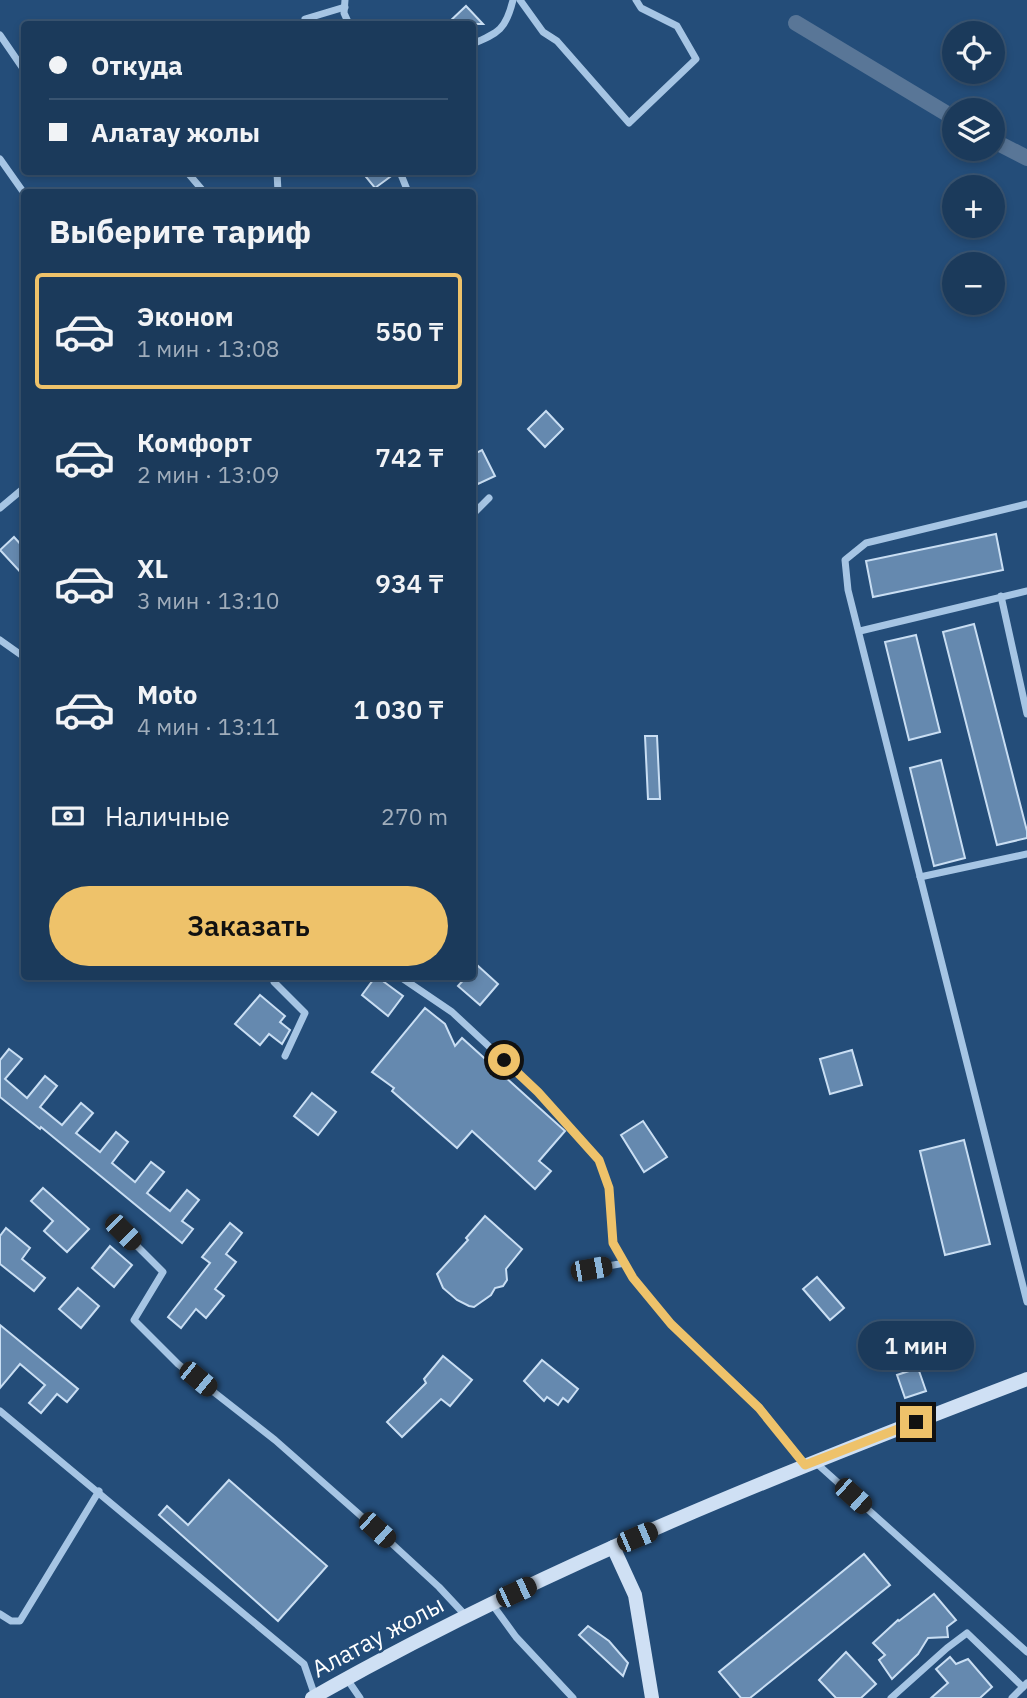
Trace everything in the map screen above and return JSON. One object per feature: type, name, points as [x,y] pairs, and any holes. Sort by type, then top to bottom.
[{"type":"main road","points":[[492,1604],[613,1547],[810,1463],[1027,1379]]},
{"type":"main road","points":[[613,1547],[635,1595],[652,1698]]},
{"type":"main road","name":"Алатау жолы","points":[[314,1697],[492,1604]]},
{"type":"street","points":[[476,42],[498,34],[509,16],[513,0]]},
{"type":"street","points":[[520,0],[543,32],[557,41],[629,123],[696,59],[677,26],[641,8],[636,0]]},
{"type":"street","points":[[305,19],[345,4]]},
{"type":"street","points":[[0,35],[21,66]]},
{"type":"street","points":[[0,159],[21,189]]},
{"type":"street","points":[[190,175],[201,189]]},
{"type":"street","points":[[0,508],[21,490]]},
{"type":"street","points":[[476,511],[489,498]]},
{"type":"street","points":[[1027,504],[866,543],[845,560],[848,590],[1027,1302]]},
{"type":"street","points":[[860,631],[1027,591]]},
{"type":"street","points":[[1001,596],[1027,714]]},
{"type":"street","points":[[0,640],[21,655]]},
{"type":"street","points":[[920,877],[1027,854]]},
{"type":"street","points":[[275,980],[274,982],[305,1013],[285,1056]]},
{"type":"street","points":[[405,980],[452,1012],[538,1092],[599,1160],[609,1188],[613,1243],[633,1278],[671,1324],[759,1408],[810,1463],[1027,1652]]},
{"type":"street","points":[[123,1232],[163,1272],[134,1320],[178,1364],[275,1440],[367,1521],[439,1587],[466,1616]]},
{"type":"street","points":[[591,1269],[625,1263]]},
{"type":"street","points":[[0,1411],[303,1664],[314,1697]]},
{"type":"street","points":[[0,1614],[11,1621],[20,1621],[99,1492]]},
{"type":"street","points":[[492,1604],[516,1637],[573,1698]]},
{"type":"street","points":[[891,1698],[967,1633],[1025,1685],[1014,1697]]},
{"type":"street","points":[[346,1678],[360,1698]]},
{"type":"building","points":[[466,6],[483,24],[476,24],[476,21],[450,21]]},
{"type":"building","points":[[364,175],[393,175],[375,188]]},
{"type":"building","points":[[546,411],[563,429],[545,447],[528,429]]},
{"type":"building","points":[[482,450],[495,476],[478,484],[476,480],[476,453]]},
{"type":"building","points":[[996,534],[1003,570],[873,597],[866,561]]},
{"type":"building","points":[[14,537],[21,545],[21,573],[0,550]]},
{"type":"building","points":[[974,624],[1027,831],[1027,838],[997,845],[943,632]]},
{"type":"building","points":[[916,635],[940,732],[909,740],[885,642]]},
{"type":"building","points":[[645,736],[657,736],[660,799],[648,799]]},
{"type":"building","points":[[941,760],[965,858],[934,866],[910,768]]},
{"type":"building","points":[[476,966],[498,984],[480,1005],[458,986],[463,980],[476,980]]},
{"type":"building","points":[[373,980],[381,980],[403,996],[388,1016],[362,995]]},
{"type":"building","points":[[260,995],[285,1016],[280,1022],[290,1030],[282,1044],[269,1034],[260,1045],[235,1024]]},
{"type":"building","points":[[425,1008],[445,1024],[455,1046],[462,1038],[565,1131],[539,1161],[551,1171],[535,1189],[472,1131],[457,1148],[392,1091],[394,1088],[372,1072]]},
{"type":"building","points":[[9,1049],[22,1059],[5,1079],[27,1098],[45,1076],[57,1086],[40,1107],[62,1125],[81,1103],[93,1113],[76,1133],[100,1152],[116,1132],[128,1142],[112,1163],[135,1182],[151,1162],[164,1172],[147,1193],[170,1211],[187,1190],[199,1200],[182,1221],[193,1229],[182,1243],[41,1127],[40,1129],[0,1097],[0,1060]]},
{"type":"building","points":[[852,1050],[862,1085],[830,1094],[820,1059]]},
{"type":"building","points":[[312,1093],[336,1112],[318,1135],[294,1116]]},
{"type":"building","points":[[643,1121],[667,1157],[644,1172],[621,1135]]},
{"type":"building","points":[[964,1140],[990,1244],[945,1255],[920,1151]]},
{"type":"building","points":[[43,1188],[89,1229],[67,1252],[44,1231],[53,1221],[31,1201]]},
{"type":"building","points":[[485,1216],[522,1249],[506,1269],[507,1280],[503,1286],[495,1288],[491,1295],[474,1307],[457,1300],[443,1288],[437,1274],[468,1240],[466,1238]]},
{"type":"building","points":[[230,1223],[242,1233],[226,1254],[236,1262],[215,1289],[224,1296],[206,1318],[196,1309],[181,1328],[168,1317],[210,1263],[202,1257]]},
{"type":"building","points":[[6,1228],[30,1248],[22,1259],[45,1278],[34,1291],[0,1264],[0,1236]]},
{"type":"building","points":[[110,1246],[132,1265],[114,1287],[92,1268]]},
{"type":"building","points":[[817,1277],[844,1308],[830,1320],[803,1289]]},
{"type":"building","points":[[78,1288],[99,1306],[81,1328],[59,1309]]},
{"type":"building","points":[[0,1325],[78,1389],[67,1402],[57,1394],[41,1413],[29,1403],[45,1385],[20,1364],[0,1388]]},
{"type":"building","points":[[443,1356],[472,1380],[450,1406],[441,1399],[402,1437],[387,1422],[426,1383],[424,1379]]},
{"type":"building","points":[[542,1360],[578,1389],[568,1402],[563,1398],[558,1405],[547,1397],[544,1401],[524,1381]]},
{"type":"building","points":[[918,1368],[926,1391],[905,1398],[897,1375]]},
{"type":"building","points":[[229,1480],[327,1566],[278,1621],[159,1515],[167,1506],[188,1525]]},
{"type":"building","points":[[864,1554],[890,1585],[750,1698],[741,1698],[719,1672]]},
{"type":"building","points":[[934,1594],[956,1620],[947,1627],[948,1637],[928,1638],[918,1654],[892,1679],[879,1660],[885,1655],[873,1643],[898,1620]]},
{"type":"building","points":[[588,1626],[609,1641],[628,1663],[623,1676],[579,1635]]},
{"type":"building","points":[[846,1652],[876,1684],[861,1698],[836,1698],[819,1680]]},
{"type":"building","points":[[950,1657],[956,1664],[968,1659],[992,1687],[980,1698],[931,1698],[948,1683],[936,1669]]},
{"type":"waterway","points":[[796,23],[942,111]]},
{"type":"waterway","points":[[1005,147],[1027,158]]},
{"type":"route","points":[[504,1060],[538,1092],[599,1160],[609,1188],[613,1243],[633,1278],[671,1324],[759,1408],[805,1465],[916,1422]]}]
